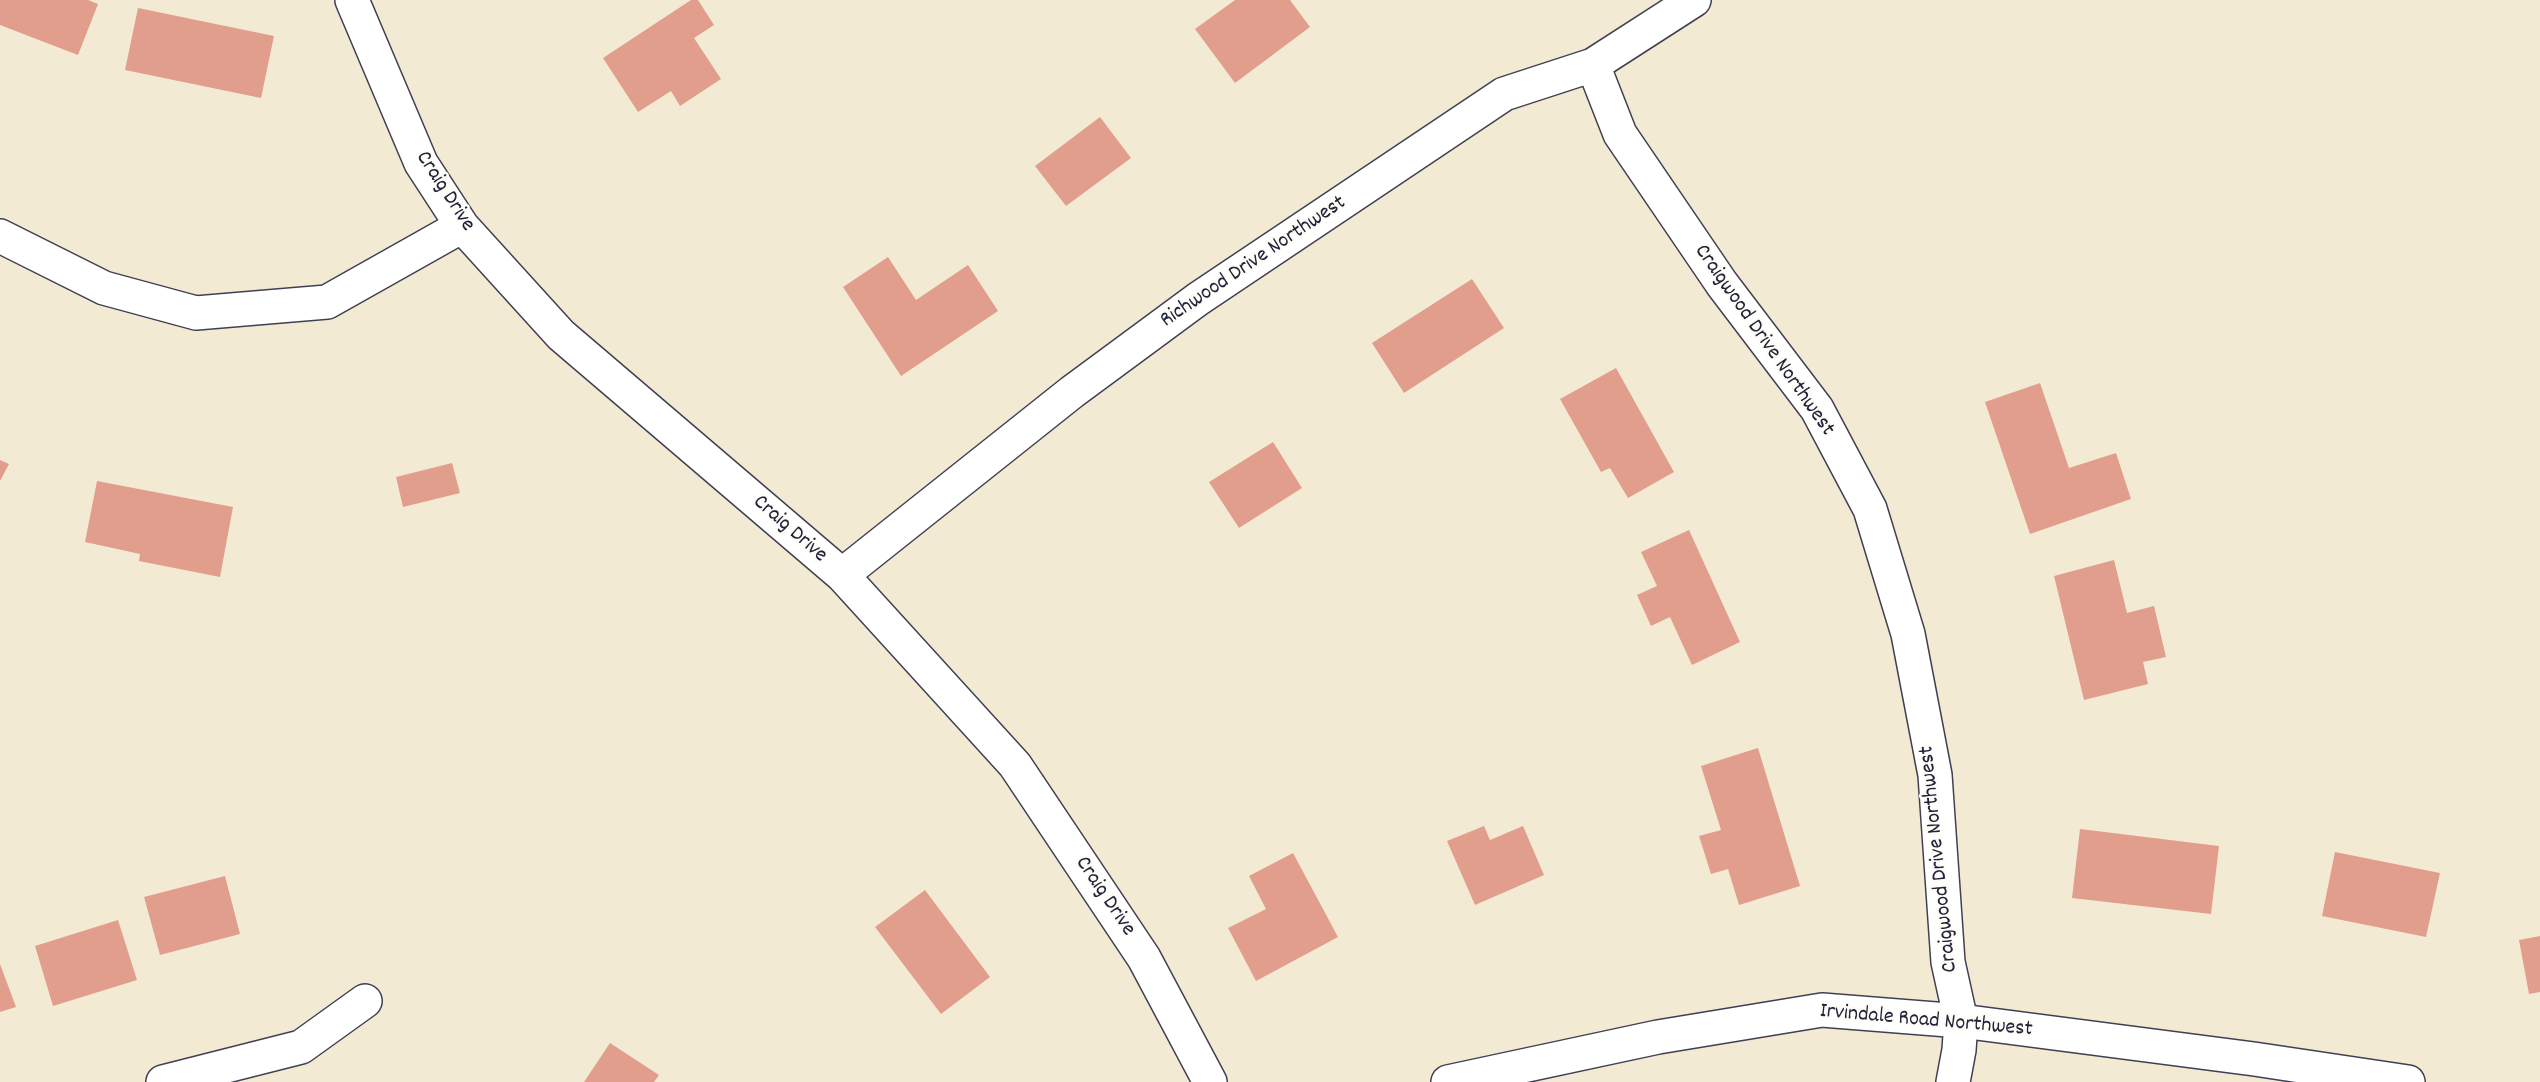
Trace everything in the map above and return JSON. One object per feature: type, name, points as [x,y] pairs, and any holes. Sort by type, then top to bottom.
[{"type":"street","name":"Craig Drive","points":[[352,0],[421,163],[462,226],[561,335],[842,575],[1016,765],[1144,958],[1210,1082]]},
{"type":"street","name":"Richwood Drive Northwest","points":[[842,575],[1072,393],[1218,286],[1504,94],[1593,65],[1694,0]]},
{"type":"street","name":"Craigwood Drive Northwest","points":[[1593,65],[1620,134],[1722,284],[1817,409],[1870,509],[1908,634],[1935,775],[1948,962],[1961,1021],[1953,1082]]},
{"type":"street","points":[[0,236],[104,288],[196,313],[327,302],[462,226]]},
{"type":"street","points":[[163,1082],[302,1047],[365,1001]]},
{"type":"street","name":"Irvindale Road Northwest","points":[[1448,1082],[1658,1037],[1822,1010],[1961,1021],[2254,1059],[2408,1082]]},
{"type":"building","points":[[0,0],[88,0],[98,4],[78,55],[0,25]]},
{"type":"building","points":[[691,0],[698,0],[714,25],[694,38],[721,79],[680,106],[671,91],[638,112],[603,58]]},
{"type":"building","points":[[1235,0],[1290,0],[1310,27],[1235,83],[1195,29]]},
{"type":"building","points":[[138,8],[274,36],[261,98],[125,70]]},
{"type":"building","points":[[1100,117],[1131,158],[1066,206],[1035,166]]},
{"type":"building","points":[[888,257],[916,300],[968,265],[998,311],[901,376],[843,287]]},
{"type":"building","points":[[1472,279],[1504,328],[1404,393],[1372,343]]},
{"type":"building","points":[[1616,368],[1674,472],[1628,498],[1610,468],[1601,472],[1560,399]]},
{"type":"building","points":[[2040,383],[2069,468],[2116,453],[2131,499],[2030,534],[1985,402]]},
{"type":"building","points":[[1273,442],[1302,488],[1239,528],[1209,482]]},
{"type":"building","points":[[0,460],[9,464],[0,481]]},
{"type":"building","points":[[452,463],[460,493],[403,507],[396,477]]},
{"type":"building","points":[[97,481],[233,507],[220,577],[139,561],[140,554],[85,542]]},
{"type":"building","points":[[1689,530],[1740,642],[1692,665],[1670,617],[1651,626],[1637,595],[1657,586],[1641,552]]},
{"type":"building","points":[[2114,560],[2127,613],[2154,606],[2166,657],[2143,662],[2148,684],[2084,700],[2054,576]]},
{"type":"building","points":[[1758,748],[1800,886],[1739,905],[1728,869],[1711,874],[1699,836],[1721,830],[1701,766]]},
{"type":"building","points":[[1484,826],[1490,840],[1523,826],[1544,875],[1475,905],[1447,841]]},
{"type":"building","points":[[2080,829],[2219,846],[2211,914],[2072,898]]},
{"type":"building","points":[[2335,852],[2440,873],[2426,937],[2322,916]]},
{"type":"building","points":[[1293,853],[1338,937],[1256,981],[1228,928],[1266,909],[1249,876]]},
{"type":"building","points":[[225,876],[240,934],[160,955],[144,897]]},
{"type":"building","points":[[925,890],[990,977],[941,1014],[875,927]]},
{"type":"building","points":[[118,920],[137,980],[53,1006],[35,946]]},
{"type":"building","points":[[2540,936],[2540,992],[2529,994],[2519,940]]},
{"type":"building","points":[[0,964],[16,1007],[0,1012]]},
{"type":"building","points":[[610,1043],[659,1075],[654,1082],[584,1082]]}]
